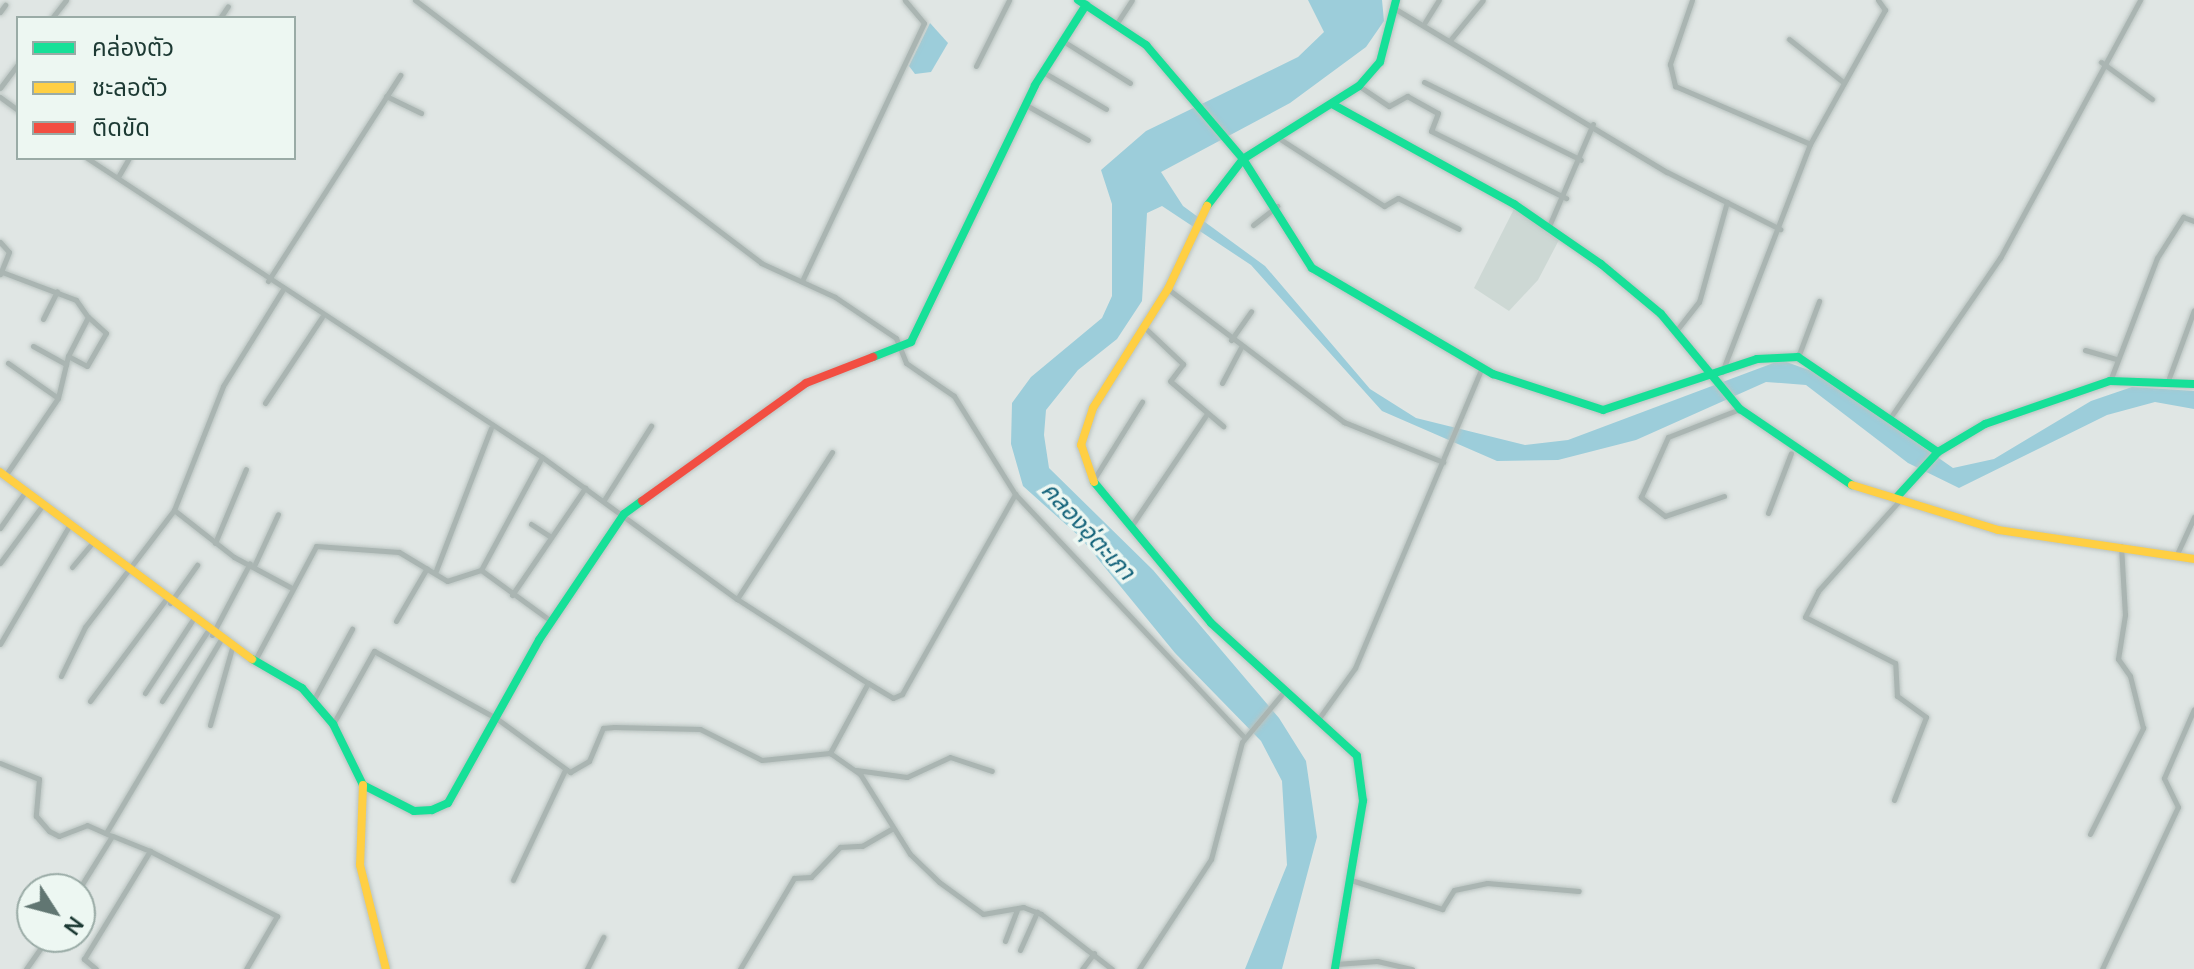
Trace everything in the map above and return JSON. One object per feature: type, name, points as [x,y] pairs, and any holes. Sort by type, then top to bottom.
[{"type":"street","points":[[54,16],[66,0]]},
{"type":"street","points":[[415,0],[755,259],[802,281],[901,348],[906,363],[954,396],[1015,494],[1245,737]]},
{"type":"street","points":[[802,281],[924,23],[905,0]]},
{"type":"street","points":[[976,66],[1009,0]]},
{"type":"street","points":[[1117,23],[1132,0]]},
{"type":"street","points":[[1425,22],[1439,0]]},
{"type":"street","points":[[1451,39],[1483,0]]},
{"type":"street","points":[[1692,0],[1670,64],[1675,86],[1810,144]]},
{"type":"street","points":[[1722,372],[1780,229],[1810,144],[1885,10],[1878,0]]},
{"type":"street","points":[[1892,415],[2000,258],[2101,62],[2140,0]]},
{"type":"street","points":[[363,785],[414,811],[448,803],[552,622],[624,514],[806,383],[901,348],[921,328],[1026,105],[1082,2],[1117,23],[1200,104],[1277,206],[1312,268],[1482,368],[1603,410],[1757,359],[1798,357],[1892,415],[1938,452]]},
{"type":"street","points":[[0,12],[5,5]]},
{"type":"street","points":[[1412,969],[1377,961],[1336,967],[1364,776],[1357,756],[1317,721],[1279,697],[1211,623],[1093,480],[1083,460],[1083,427],[1168,289],[1199,215],[1243,159],[1280,139],[1359,86],[1380,62],[1396,5],[1593,124],[1727,202],[1780,229]]},
{"type":"street","points":[[221,16],[228,6]]},
{"type":"street","points":[[1789,39],[1843,82]]},
{"type":"street","points":[[1063,40],[1130,83]]},
{"type":"street","points":[[2101,62],[2152,99]]},
{"type":"street","points":[[0,88],[16,67]]},
{"type":"street","points":[[1043,72],[1106,109]]},
{"type":"street","points":[[268,281],[400,75]]},
{"type":"street","points":[[1424,82],[1581,160]]},
{"type":"street","points":[[1359,86],[1389,106],[1407,96],[1438,113],[1431,131],[1566,198]]},
{"type":"street","points":[[386,96],[421,113]]},
{"type":"street","points":[[1332,104],[1549,226],[1676,331],[1740,409],[1791,453],[1834,479],[1998,530],[2121,545],[2194,559]]},
{"type":"street","points":[[1026,105],[1088,140]]},
{"type":"street","points":[[1549,226],[1566,198],[1593,124]]},
{"type":"street","points":[[1280,139],[1384,206],[1398,198],[1459,229]]},
{"type":"street","points":[[90,160],[282,291],[491,428],[542,457],[737,599],[893,698],[902,694],[1015,494]]},
{"type":"street","points":[[118,177],[128,160]]},
{"type":"street","points":[[1676,331],[1699,302],[1727,202]]},
{"type":"street","points":[[1253,225],[1277,206]]},
{"type":"street","points":[[2110,381],[2157,258],[2183,217],[2194,221]]},
{"type":"street","points":[[0,242],[9,252],[1,273],[57,291],[106,333],[87,366],[68,356]]},
{"type":"street","points":[[1168,289],[1241,348],[1290,375],[1344,422],[1443,462]]},
{"type":"street","points":[[43,319],[57,291]]},
{"type":"street","points":[[61,676],[85,627],[132,571],[174,510],[223,386],[282,291]]},
{"type":"street","points":[[1798,357],[1819,301]]},
{"type":"street","points":[[2169,378],[2194,310]]},
{"type":"street","points":[[1231,340],[1251,311]]},
{"type":"street","points":[[88,317],[68,356],[58,398],[3,474],[132,571],[192,621],[314,699],[333,724],[363,785],[360,865],[386,969]]},
{"type":"street","points":[[265,403],[322,317]]},
{"type":"street","points":[[1144,327],[1183,364],[1170,381],[1223,426]]},
{"type":"street","points":[[33,346],[66,364]]},
{"type":"street","points":[[1222,383],[1241,348]]},
{"type":"street","points":[[2085,350],[2117,359]]},
{"type":"street","points":[[8,363],[58,398]]},
{"type":"street","points":[[1317,721],[1355,668],[1482,368]]},
{"type":"street","points":[[1894,800],[1926,717],[1897,696],[1895,663],[1805,614],[1915,476],[1938,452],[1963,433],[2110,381],[2169,378],[2194,384]]},
{"type":"street","points":[[1093,480],[1142,402]]},
{"type":"street","points":[[1724,496],[1665,516],[1641,497],[1668,437],[1740,409]]},
{"type":"street","points":[[1132,525],[1207,414]]},
{"type":"street","points":[[604,500],[651,426]]},
{"type":"street","points":[[435,573],[491,428]]},
{"type":"street","points":[[737,599],[832,452]]},
{"type":"street","points":[[1768,513],[1791,453]]},
{"type":"street","points":[[255,660],[290,587],[316,546],[372,547],[427,568],[447,581],[481,570],[542,457]]},
{"type":"street","points":[[215,543],[246,469]]},
{"type":"street","points":[[512,595],[585,488]]},
{"type":"street","points":[[0,528],[25,492]]},
{"type":"street","points":[[0,563],[42,506]]},
{"type":"street","points":[[174,510],[215,543],[290,587]]},
{"type":"street","points":[[162,701],[252,564],[278,514]]},
{"type":"street","points":[[2177,554],[2194,517]]},
{"type":"street","points":[[531,524],[551,537]]},
{"type":"street","points":[[0,644],[69,526]]},
{"type":"street","points":[[72,567],[92,542]]},
{"type":"street","points":[[2090,834],[2142,732],[2132,680],[2118,659],[2125,615],[2121,545]]},
{"type":"street","points":[[90,701],[197,565]]},
{"type":"street","points":[[396,621],[427,568]]},
{"type":"street","points":[[481,570],[552,622]]},
{"type":"street","points":[[145,693],[192,621]]},
{"type":"street","points":[[314,699],[352,629]]},
{"type":"street","points":[[88,873],[220,641]]},
{"type":"street","points":[[210,725],[232,648]]},
{"type":"street","points":[[333,724],[374,651],[496,718],[565,770],[580,771],[597,736],[614,727],[700,729],[762,760],[830,753],[856,770],[893,828],[939,882],[983,914],[1018,908],[1037,912],[1112,969]]},
{"type":"street","points":[[830,753],[868,683]]},
{"type":"street","points":[[1139,969],[1211,859],[1245,737],[1279,697]]},
{"type":"street","points":[[2102,969],[2178,807],[2164,778],[2194,709]]},
{"type":"street","points":[[856,770],[907,777],[950,757],[992,771]]},
{"type":"street","points":[[0,763],[39,779],[38,824],[59,836],[87,825],[150,851],[277,916],[246,969]]},
{"type":"street","points":[[513,880],[565,770]]},
{"type":"street","points":[[740,969],[794,878],[811,877],[840,847],[862,846],[893,828]]},
{"type":"street","points":[[96,969],[84,959],[150,851]]},
{"type":"street","points":[[1351,880],[1442,909],[1454,890],[1487,883],[1579,891]]},
{"type":"street","points":[[1005,941],[1018,908]]},
{"type":"street","points":[[1020,950],[1037,912]]},
{"type":"street","points":[[587,969],[603,937]]},
{"type":"street","points":[[1082,969],[1094,953]]},
{"type":"shaded area","points":[[1514,209],[1560,238],[1538,280],[1509,311],[1474,288]]},
{"type":"water","name":"คลองอุ่ตะเภา","points":[[1308,0],[1382,0],[1384,21],[1366,47],[1290,103],[1161,172],[1183,206],[1265,266],[1370,389],[1416,418],[1525,445],[1568,440],[1781,360],[1817,373],[1953,468],[1994,459],[2091,401],[2132,387],[2194,391],[2194,409],[2155,402],[2107,415],[1959,488],[1908,463],[1806,385],[1766,382],[1636,440],[1558,460],[1497,461],[1382,411],[1251,265],[1162,206],[1147,213],[1142,301],[1117,339],[1078,370],[1046,410],[1044,435],[1049,468],[1153,570],[1279,718],[1306,761],[1317,837],[1282,969],[1245,969],[1287,865],[1282,781],[1261,741],[1175,653],[1080,537],[1023,486],[1011,444],[1012,403],[1031,377],[1102,318],[1112,296],[1112,204],[1101,170],[1146,131],[1298,57],[1324,32]]},
{"type":"water","points":[[930,23],[948,43],[931,72],[915,74],[909,66]]},
{"type":"traffic: fast","points":[[1078,0],[1146,45],[1243,159],[1359,86],[1380,62],[1396,0]]},
{"type":"traffic: fast","points":[[873,357],[911,342],[1035,85],[1086,5]]},
{"type":"traffic: fast","points":[[1332,104],[1514,204],[1601,264],[1661,314],[1740,409],[1852,485]]},
{"type":"traffic: fast","points":[[1207,206],[1243,159],[1312,268],[1493,374],[1603,410],[1757,359],[1798,357],[1938,452]]},
{"type":"traffic: fast","points":[[1896,498],[1938,452],[1985,424],[2110,381],[2194,384]]},
{"type":"traffic: fast","points":[[1094,482],[1211,623],[1357,756],[1363,801],[1335,969]]},
{"type":"traffic: fast","points":[[252,659],[302,688],[333,724],[363,785],[414,811],[432,810],[448,803],[539,640],[624,514],[642,501]]},
{"type":"traffic: slow","points":[[1094,482],[1081,445],[1093,408],[1168,289],[1207,206]]},
{"type":"traffic: slow","points":[[0,472],[252,659]]},
{"type":"traffic: slow","points":[[1852,485],[1998,530],[2194,559]]},
{"type":"traffic: slow","points":[[363,785],[360,865],[386,969]]},
{"type":"traffic: jam","points":[[642,501],[806,383],[873,357]]}]
